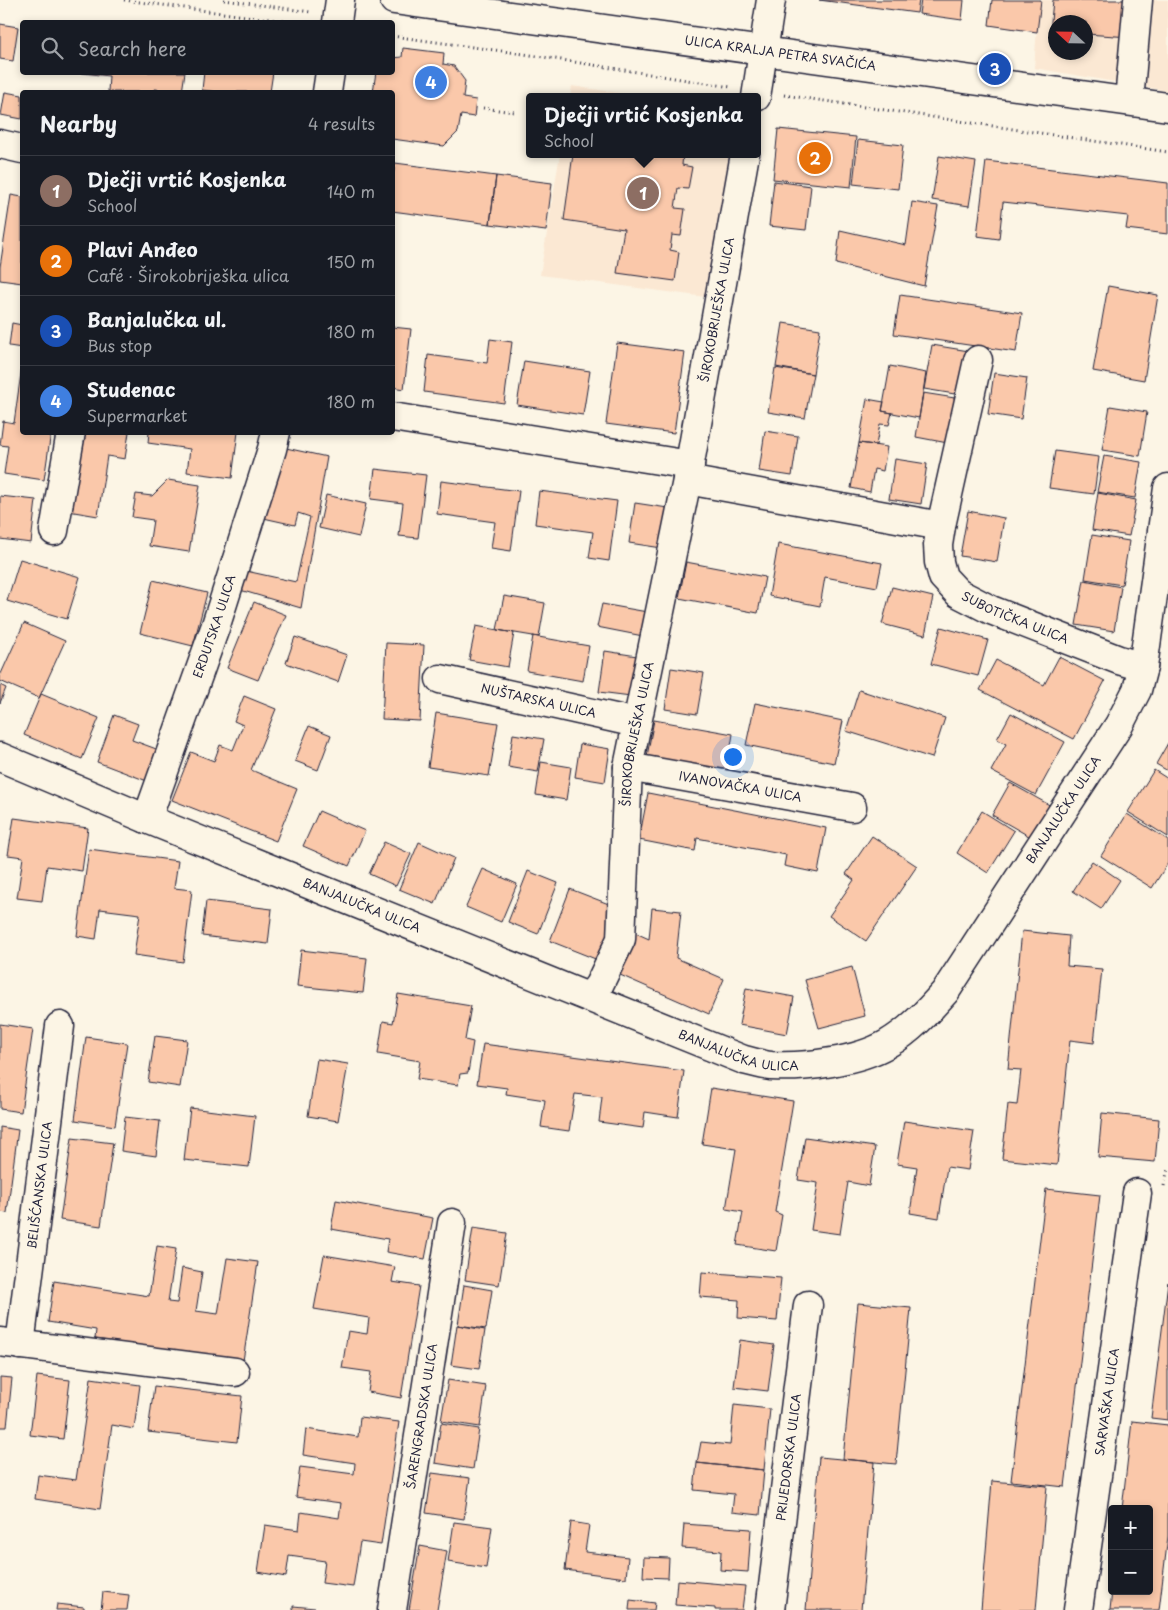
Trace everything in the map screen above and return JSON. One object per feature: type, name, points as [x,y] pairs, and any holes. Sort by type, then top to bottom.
[{"type":"street","name":"ULICA KRALJA PETRA SVAČIĆA","points":[[394,0],[1168,107]]},
{"type":"street","points":[[757,93],[771,0]]},
{"type":"street","points":[[1129,102],[1138,0]]},
{"type":"street","points":[[327,90],[330,75]]},
{"type":"street","points":[[0,144],[20,149]]},
{"type":"street","name":"ŠIROKOBRIJEŠKA ULICA","points":[[590,997],[599,985],[621,939],[628,767],[689,472],[744,158]]},
{"type":"street","name":"SUBOTIČKA ULICA","points":[[978,360],[938,545],[939,562],[944,577],[958,593],[991,610],[1119,660],[1143,667]]},
{"type":"street","points":[[395,418],[689,472],[941,526]]},
{"type":"street","points":[[54,531],[70,435]]},
{"type":"street","name":"ERDUTSKA ULICA","points":[[146,819],[216,625],[275,435]]},
{"type":"street","name":"BANJALUČKA ULICA","points":[[0,757],[146,819],[744,1060],[768,1066],[798,1066],[834,1061],[868,1053],[888,1044],[926,1013],[945,992],[1119,725],[1137,690],[1143,667],[1168,488]]},
{"type":"street","name":"NUŠTARSKA ULICA","points":[[440,679],[637,723]]},
{"type":"street","name":"IVANOVAČKA ULICA","points":[[628,767],[852,807]]},
{"type":"street","name":"BELIŠĆANSKA ULICA","points":[[60,1026],[10,1343],[236,1372]]},
{"type":"street","name":"SARVAŠKA ULICA","points":[[1078,1610],[1137,1193]]},
{"type":"street","name":"ŠARENGRADSKA ULICA","points":[[392,1610],[452,1223]]},
{"type":"street","name":"PRIJEDORSKA ULICA","points":[[770,1610],[808,1305]]},
{"type":"path","points":[[124,0],[276,20]]},
{"type":"path","points":[[224,0],[338,13]]},
{"type":"path","points":[[483,108],[514,112]]},
{"type":"shaded area","points":[[1039,0],[1168,0],[1168,91],[1034,68]]},
{"type":"shaded area","points":[[572,86],[619,93],[571,93]]},
{"type":"shaded area","points":[[559,158],[737,158],[713,298],[540,275]]},
{"type":"building","points":[[819,0],[919,0],[917,13]]},
{"type":"building","points":[[921,0],[964,0],[962,20],[919,14]]},
{"type":"building","points":[[992,0],[1041,0],[1037,32],[989,25]]},
{"type":"building","points":[[1053,0],[1133,0],[1130,37],[1093,34],[1093,15],[1052,15]]},
{"type":"building","points":[[0,24],[18,27],[13,61],[0,59]]},
{"type":"building","points":[[403,48],[444,53],[443,64],[454,66],[465,81],[463,98],[476,100],[474,117],[461,115],[458,132],[444,146],[395,139],[395,90],[373,90],[376,75],[395,75],[395,58],[402,57]]},
{"type":"building","points":[[100,75],[185,75],[182,90],[108,90],[109,76]]},
{"type":"building","points":[[204,75],[273,75],[270,90],[202,90]]},
{"type":"building","points":[[5,92],[20,95],[20,119],[1,115]]},
{"type":"building","points":[[778,129],[856,137],[851,187],[773,179]]},
{"type":"building","points":[[858,140],[903,145],[898,189],[853,184]]},
{"type":"building","points":[[939,156],[976,162],[969,206],[932,200]]},
{"type":"building","points":[[572,158],[683,158],[682,165],[692,167],[688,189],[678,188],[675,208],[685,209],[681,236],[672,235],[670,250],[679,252],[675,281],[617,273],[624,229],[564,220]]},
{"type":"building","points":[[986,161],[1168,183],[1168,234],[1126,229],[1128,216],[1003,202],[999,239],[977,236]]},
{"type":"building","points":[[395,163],[496,176],[490,224],[395,211]]},
{"type":"building","points":[[496,176],[552,183],[546,231],[490,224]]},
{"type":"building","points":[[774,181],[811,186],[806,230],[769,226]]},
{"type":"building","points":[[11,195],[20,197],[20,283],[0,280],[0,267]]},
{"type":"building","points":[[912,202],[938,206],[924,286],[836,264],[840,230],[906,245]]},
{"type":"building","points":[[1108,286],[1158,295],[1144,380],[1093,371]]},
{"type":"building","points":[[900,295],[1022,313],[1016,352],[894,334]]},
{"type":"building","points":[[12,323],[20,325],[20,348],[9,346]]},
{"type":"building","points":[[783,323],[820,329],[813,374],[776,367]]},
{"type":"building","points":[[395,327],[411,329],[404,389],[395,388]]},
{"type":"building","points":[[490,339],[512,342],[504,403],[424,392],[428,355],[487,363]]},
{"type":"building","points":[[617,343],[685,352],[674,433],[606,424]]},
{"type":"building","points":[[932,345],[969,351],[961,395],[924,389]]},
{"type":"building","points":[[524,361],[590,371],[583,415],[517,405]]},
{"type":"building","points":[[890,366],[926,373],[919,418],[882,411]]},
{"type":"building","points":[[775,368],[813,374],[805,418],[768,412]]},
{"type":"building","points":[[994,373],[1027,378],[1021,419],[988,414]]},
{"type":"building","points":[[20,380],[20,435],[51,435],[44,480],[4,474],[8,446],[0,445],[3,421],[14,423]]},
{"type":"building","points":[[923,393],[961,399],[953,444],[916,437]]},
{"type":"building","points":[[867,399],[884,402],[882,411],[892,413],[889,425],[880,424],[876,445],[859,443]]},
{"type":"building","points":[[1110,406],[1147,412],[1140,456],[1102,450]]},
{"type":"building","points":[[765,431],[798,436],[792,476],[759,471]]},
{"type":"building","points":[[83,435],[129,435],[125,459],[107,456],[98,516],[68,511]]},
{"type":"building","points":[[149,435],[238,435],[232,478],[187,472],[190,449],[148,443]]},
{"type":"building","points":[[859,443],[887,447],[883,471],[874,469],[870,492],[851,488]]},
{"type":"building","points":[[286,448],[327,457],[301,608],[240,590],[246,571],[296,582],[310,517],[298,513],[295,525],[259,517]]},
{"type":"building","points":[[1055,451],[1099,457],[1094,494],[1049,488]]},
{"type":"building","points":[[1104,456],[1141,462],[1135,498],[1097,492]]},
{"type":"building","points":[[895,459],[927,464],[921,504],[889,499]]},
{"type":"building","points":[[375,469],[426,475],[418,538],[399,536],[403,503],[371,499]]},
{"type":"building","points":[[168,480],[200,485],[189,552],[149,546],[153,520],[132,517],[136,494],[152,496]]},
{"type":"building","points":[[441,481],[519,491],[511,551],[491,548],[495,522],[437,514]]},
{"type":"building","points":[[539,491],[617,501],[609,561],[589,558],[593,532],[535,524]]},
{"type":"building","points":[[1098,493],[1136,500],[1129,536],[1092,530]]},
{"type":"building","points":[[326,495],[366,504],[359,537],[319,528]]},
{"type":"building","points":[[0,496],[36,500],[31,543],[0,539]]},
{"type":"building","points":[[635,503],[668,508],[662,548],[629,543]]},
{"type":"building","points":[[968,511],[1004,518],[997,562],[960,556]]},
{"type":"building","points":[[1092,535],[1129,541],[1122,585],[1085,579]]},
{"type":"building","points":[[778,544],[882,563],[877,587],[825,577],[820,606],[769,596]]},
{"type":"building","points":[[20,559],[80,577],[67,619],[7,601]]},
{"type":"building","points":[[686,562],[765,577],[758,613],[679,598]]},
{"type":"building","points":[[153,580],[207,593],[193,646],[140,633]]},
{"type":"building","points":[[1084,580],[1121,587],[1114,631],[1076,625]]},
{"type":"building","points":[[892,587],[933,597],[925,635],[882,624]]},
{"type":"building","points":[[504,596],[545,603],[539,637],[497,630]]},
{"type":"building","points":[[254,602],[286,615],[258,680],[227,668]]},
{"type":"building","points":[[602,604],[653,613],[648,637],[597,627]]},
{"type":"building","points":[[24,623],[65,641],[39,698],[0,681],[0,676]]},
{"type":"building","points":[[476,626],[514,633],[508,667],[469,660]]},
{"type":"building","points":[[941,627],[988,640],[978,676],[931,664]]},
{"type":"building","points":[[533,636],[589,646],[583,681],[527,671]]},
{"type":"building","points":[[295,637],[347,655],[338,682],[286,663]]},
{"type":"building","points":[[386,643],[424,645],[420,721],[382,719]]},
{"type":"building","points":[[605,651],[637,656],[631,696],[599,692]]},
{"type":"building","points":[[1059,657],[1105,681],[1074,739],[980,690],[996,660],[1044,685]]},
{"type":"building","points":[[671,668],[704,673],[697,714],[665,709]]},
{"type":"building","points":[[0,685],[6,688],[0,703]]},
{"type":"building","points":[[859,690],[945,718],[932,758],[846,731]]},
{"type":"building","points":[[41,694],[99,718],[82,759],[24,735]]},
{"type":"building","points":[[244,696],[276,709],[251,770],[297,789],[276,841],[172,800],[191,752],[214,761],[220,745],[233,750],[243,725],[234,721]]},
{"type":"building","points":[[755,703],[843,721],[834,763],[746,745]]},
{"type":"building","points":[[436,713],[498,723],[489,776],[428,767]]},
{"type":"building","points":[[1011,713],[1065,742],[1036,795],[991,771],[1006,744],[997,739]]},
{"type":"building","points":[[114,715],[138,724],[132,740],[159,750],[147,781],[97,762]]},
{"type":"building","points":[[654,720],[733,734],[727,771],[647,756]]},
{"type":"building","points":[[309,726],[331,735],[318,770],[295,761]]},
{"type":"building","points":[[513,734],[544,739],[538,772],[508,767]]},
{"type":"building","points":[[1168,743],[1168,771],[1156,764]]},
{"type":"building","points":[[580,744],[610,749],[605,782],[575,777]]},
{"type":"building","points":[[541,762],[571,767],[566,800],[536,795]]},
{"type":"building","points":[[1154,770],[1168,779],[1168,837],[1128,812]]},
{"type":"building","points":[[1010,783],[1053,807],[1034,839],[992,815]]},
{"type":"building","points":[[648,793],[826,828],[818,873],[784,866],[786,855],[697,838],[695,851],[639,840]]},
{"type":"building","points":[[319,811],[365,831],[349,866],[303,846]]},
{"type":"building","points":[[982,811],[1014,831],[988,873],[957,853]]},
{"type":"building","points":[[1127,814],[1168,840],[1168,863],[1152,888],[1101,856]]},
{"type":"building","points":[[14,818],[88,828],[82,871],[47,866],[42,901],[17,898],[23,857],[8,855]]},
{"type":"building","points":[[872,836],[917,866],[866,941],[829,916],[854,880],[846,874]]},
{"type":"building","points":[[384,842],[411,854],[396,886],[369,874]]},
{"type":"building","points":[[419,842],[454,858],[435,904],[399,889]]},
{"type":"building","points":[[89,849],[178,861],[174,888],[192,890],[183,962],[134,955],[140,914],[100,909],[96,939],[77,936]]},
{"type":"building","points":[[1092,861],[1120,880],[1101,909],[1073,891]]},
{"type":"building","points":[[483,869],[517,884],[501,922],[466,907]]},
{"type":"building","points":[[528,871],[558,883],[538,934],[508,922]]},
{"type":"building","points":[[570,889],[619,908],[598,960],[550,941]]},
{"type":"building","points":[[206,901],[272,909],[268,944],[202,936]]},
{"type":"building","points":[[652,908],[681,911],[676,958],[724,979],[709,1014],[611,971],[629,930],[649,939]]},
{"type":"building","points":[[1022,931],[1069,936],[1067,966],[1102,969],[1094,1043],[1070,1040],[1057,1165],[1002,1159],[1008,1104],[1017,1105],[1021,1070],[1008,1069]]},
{"type":"building","points":[[301,950],[367,958],[363,993],[297,986]]},
{"type":"building","points":[[852,967],[865,1016],[819,1028],[805,980]]},
{"type":"building","points":[[746,988],[794,997],[787,1034],[739,1025]]},
{"type":"building","points":[[398,994],[471,1006],[465,1040],[473,1042],[468,1073],[460,1074],[458,1085],[417,1079],[420,1061],[378,1054],[383,1021],[393,1023]]},
{"type":"building","points":[[0,1024],[33,1029],[21,1112],[0,1109]]},
{"type":"building","points":[[155,1036],[187,1040],[180,1087],[148,1082]]},
{"type":"building","points":[[86,1037],[127,1043],[115,1126],[75,1120]]},
{"type":"building","points":[[483,1044],[684,1071],[678,1117],[645,1112],[643,1128],[599,1122],[602,1097],[575,1094],[569,1131],[541,1127],[545,1100],[506,1094],[507,1088],[477,1084]]},
{"type":"building","points":[[317,1059],[348,1064],[338,1121],[308,1116]]},
{"type":"building","points":[[711,1088],[793,1101],[775,1212],[782,1215],[776,1251],[737,1245],[743,1212],[726,1209],[736,1149],[702,1144]]},
{"type":"building","points":[[190,1108],[255,1116],[249,1167],[184,1160]]},
{"type":"building","points":[[1102,1113],[1159,1119],[1155,1162],[1098,1157]]},
{"type":"building","points":[[125,1117],[160,1121],[156,1156],[121,1151]]},
{"type":"building","points":[[904,1121],[974,1131],[968,1170],[947,1167],[939,1218],[910,1213],[917,1167],[897,1164]]},
{"type":"building","points":[[0,1127],[18,1130],[7,1213],[0,1212]]},
{"type":"building","points":[[805,1137],[875,1147],[869,1186],[848,1182],[840,1234],[811,1230],[818,1183],[798,1180]]},
{"type":"building","points":[[72,1138],[113,1143],[101,1226],[60,1220]]},
{"type":"building","points":[[1046,1189],[1100,1195],[1065,1487],[1011,1481]]},
{"type":"building","points":[[336,1200],[433,1218],[425,1259],[386,1252],[388,1239],[331,1229]]},
{"type":"building","points":[[473,1228],[507,1233],[499,1285],[465,1280]]},
{"type":"building","points":[[157,1246],[176,1249],[168,1302],[177,1303],[182,1268],[202,1272],[196,1311],[218,1314],[227,1258],[258,1262],[243,1361],[95,1339],[96,1330],[48,1322],[54,1281],[149,1296]]},
{"type":"building","points":[[324,1255],[395,1267],[392,1282],[419,1286],[401,1398],[368,1392],[371,1372],[342,1368],[348,1331],[367,1334],[369,1318],[314,1309]]},
{"type":"building","points":[[702,1272],[781,1278],[777,1321],[738,1318],[739,1300],[700,1297]]},
{"type":"building","points":[[1168,1282],[1168,1420],[1151,1418]]},
{"type":"building","points":[[464,1285],[492,1290],[486,1329],[458,1325]]},
{"type":"building","points":[[858,1303],[911,1308],[896,1464],[843,1459]]},
{"type":"building","points":[[457,1325],[485,1330],[479,1369],[451,1365]]},
{"type":"building","points":[[740,1340],[774,1345],[768,1391],[734,1387]]},
{"type":"building","points":[[37,1376],[70,1380],[63,1439],[30,1435]]},
{"type":"building","points":[[0,1377],[12,1378],[7,1427],[0,1427]]},
{"type":"building","points":[[91,1378],[140,1385],[134,1429],[112,1425],[100,1509],[35,1499],[38,1475],[76,1480]]},
{"type":"building","points":[[448,1380],[486,1386],[480,1427],[441,1421]]},
{"type":"building","points":[[154,1386],[242,1396],[237,1442],[148,1432]]},
{"type":"building","points":[[734,1405],[770,1409],[764,1470],[697,1463],[701,1442],[730,1445]]},
{"type":"building","points":[[360,1417],[399,1422],[381,1545],[360,1542],[353,1587],[322,1583],[325,1561],[289,1556],[286,1577],[258,1572],[265,1525],[299,1530],[301,1512],[339,1518],[341,1503],[296,1497],[300,1467],[354,1474],[355,1463],[303,1455],[306,1429],[358,1437]]},
{"type":"building","points":[[1132,1421],[1168,1425],[1168,1536],[1159,1610],[1110,1610],[1112,1595],[1153,1595],[1153,1505],[1122,1505]]},
{"type":"building","points":[[441,1423],[479,1429],[473,1469],[435,1463]]},
{"type":"building","points":[[819,1457],[874,1462],[861,1610],[806,1610]]},
{"type":"building","points":[[697,1463],[764,1470],[760,1515],[732,1512],[734,1494],[694,1490]]},
{"type":"building","points":[[432,1473],[470,1478],[464,1519],[426,1513]]},
{"type":"building","points":[[992,1481],[1047,1486],[1036,1610],[981,1610]]},
{"type":"building","points":[[454,1522],[492,1527],[486,1568],[448,1562]]},
{"type":"building","points":[[571,1522],[589,1525],[585,1552],[628,1557],[626,1578],[565,1570]]},
{"type":"building","points":[[684,1524],[751,1529],[748,1572],[720,1570],[721,1551],[682,1548]]},
{"type":"building","points":[[420,1546],[447,1551],[437,1610],[409,1610]]},
{"type":"building","points":[[644,1557],[669,1558],[668,1578],[643,1577]]},
{"type":"building","points":[[677,1580],[745,1586],[742,1610],[715,1610],[715,1608],[675,1605]]},
{"type":"building","points":[[103,1592],[129,1595],[127,1610],[101,1610]]},
{"type":"building","points":[[630,1600],[655,1603],[654,1610],[629,1610]]},
{"type":"building","points":[[57,1604],[84,1607],[84,1610],[56,1610]]},
{"type":"building","points":[[293,1606],[315,1608],[315,1610],[293,1610]]},
{"type":"place","name":"Banjalučka ul.","points":[[995,69]]},
{"type":"place","name":"Studenac","points":[[431,82]]},
{"type":"place","name":"Plavi Anđeo","points":[[815,158]]},
{"type":"place","name":"Dječji vrtić Kosjenka","points":[[643,193]]}]
